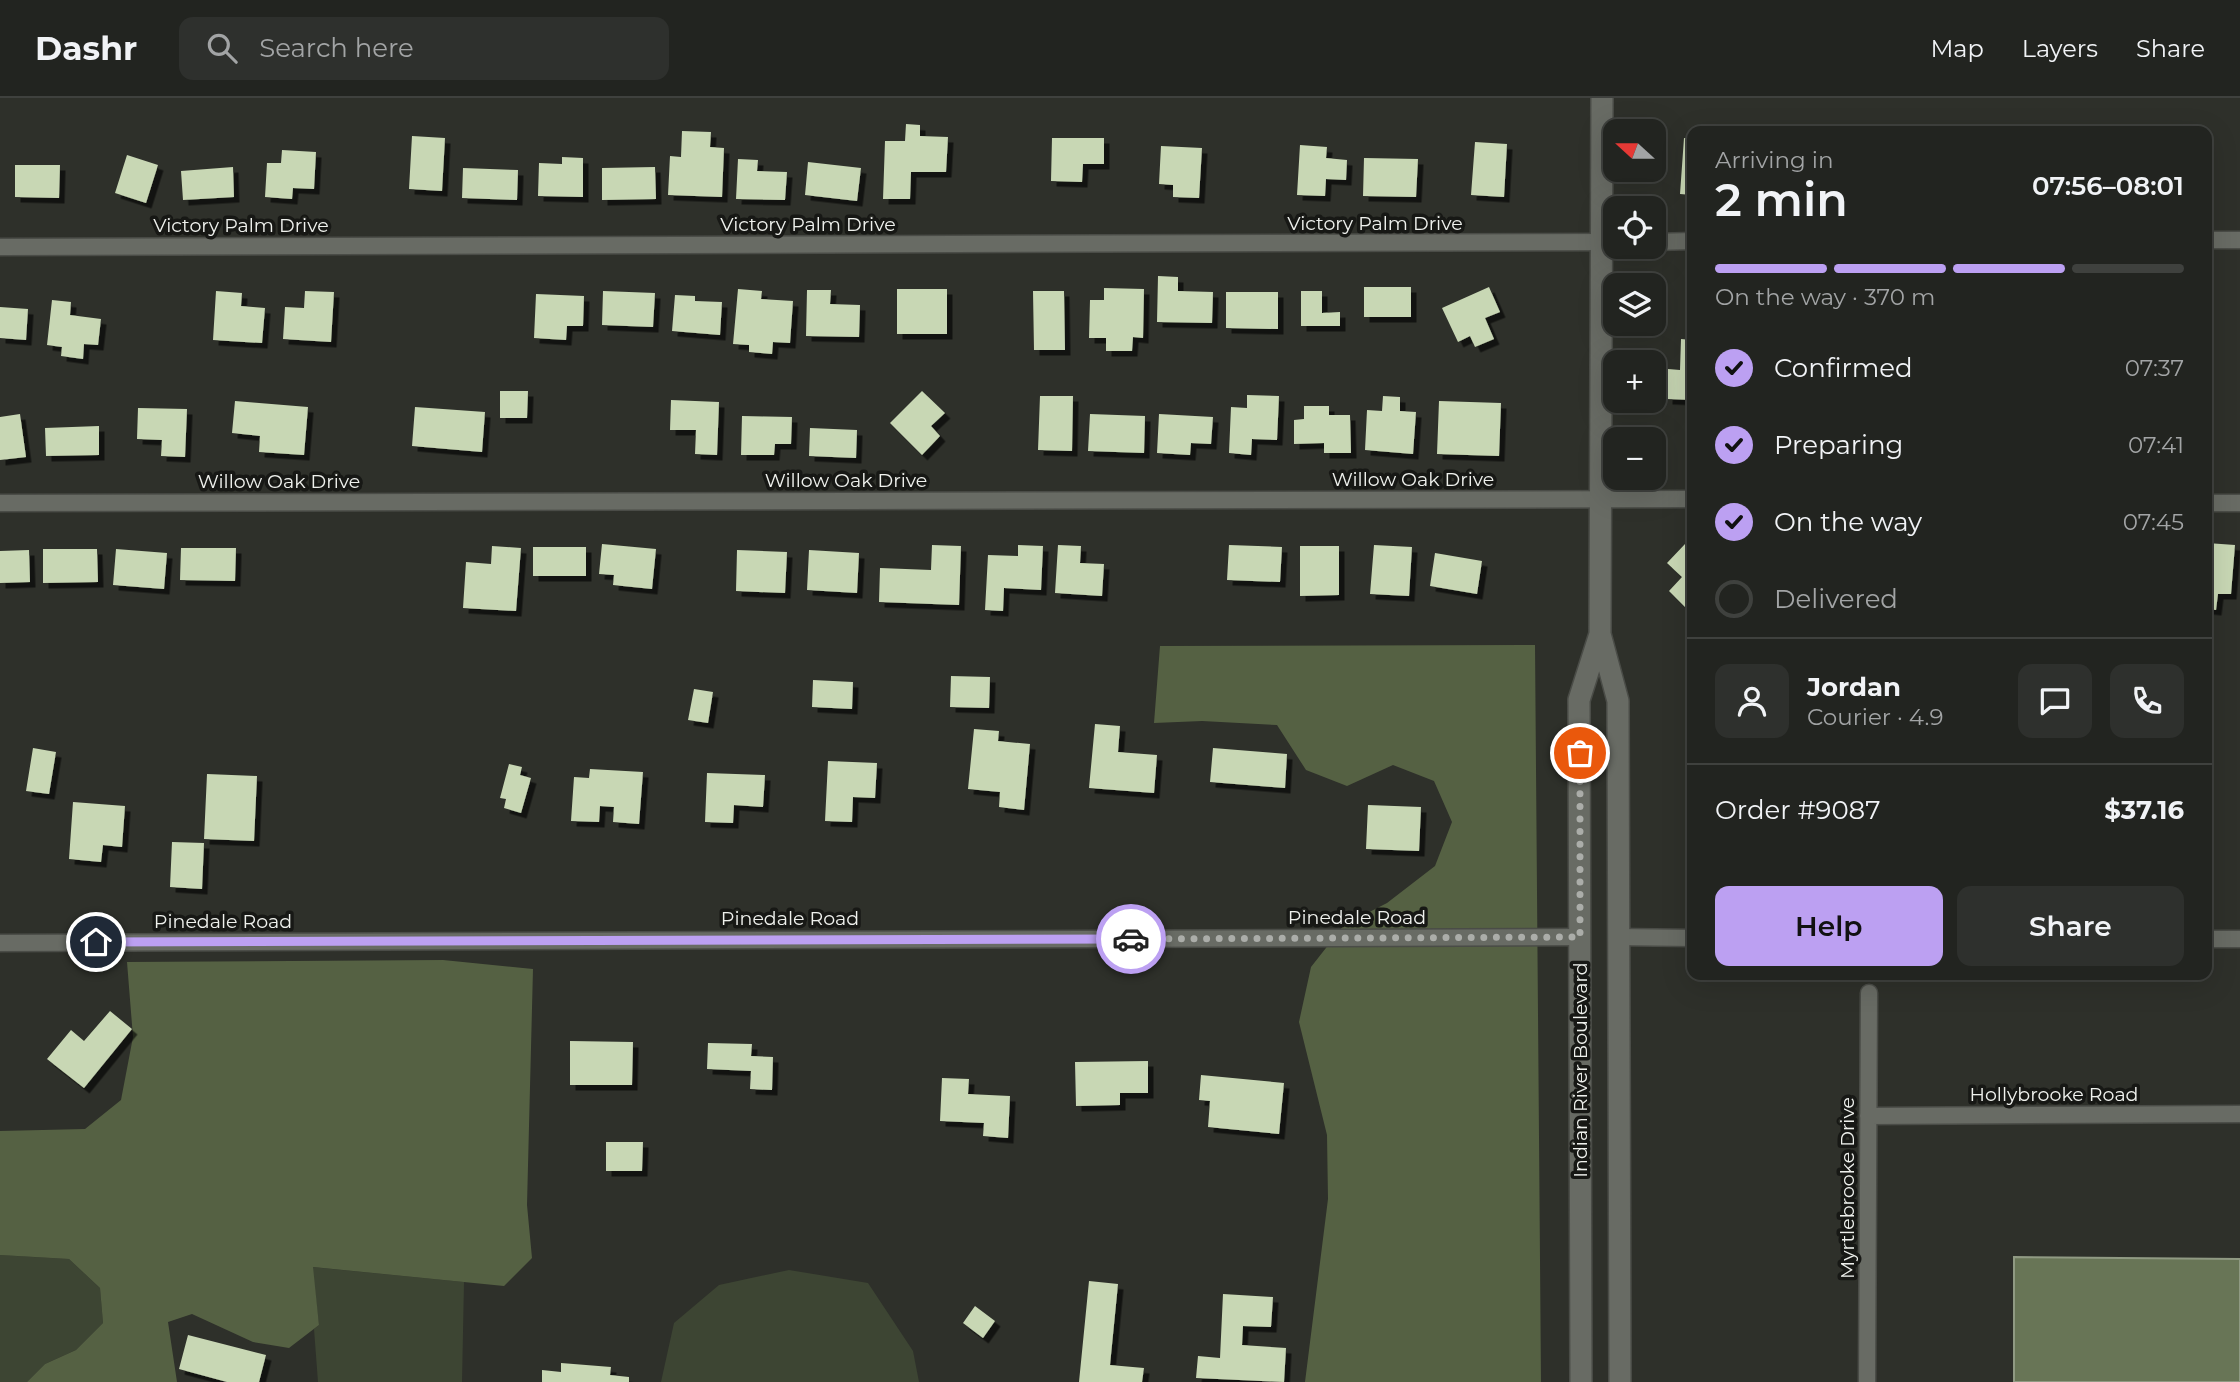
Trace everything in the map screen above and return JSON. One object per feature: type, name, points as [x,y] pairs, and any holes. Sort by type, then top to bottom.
[{"type":"main road","name":"Indian River Boulevard","points":[[1602,98],[1606,196]]},
{"type":"main road","name":"Indian River Boulevard","points":[[1608,259],[1600,634],[1618,701],[1619,1382]]},
{"type":"main road","name":"Indian River Boulevard","points":[[1581,1382],[1579,700],[1600,634]]},
{"type":"street","points":[[2212,240],[2240,240]]},
{"type":"street","name":"Victory Palm Drive","points":[[0,247],[1603,242]]},
{"type":"street","points":[[1666,242],[1687,242]]},
{"type":"street","name":"Willow Oak Drive","points":[[0,503],[1687,499]]},
{"type":"street","points":[[2212,503],[2240,503]]},
{"type":"street","name":"Pinedale Road","points":[[0,943],[1580,937]]},
{"type":"street","points":[[1618,937],[1687,938]]},
{"type":"street","points":[[2212,939],[2240,939]]},
{"type":"street","name":"Myrtlebrooke Drive","points":[[1867,1382],[1868,993]]},
{"type":"street","name":"Hollybrooke Road","points":[[1868,1116],[2240,1114]]},
{"type":"shaded area","points":[[1535,645],[1541,1382],[1305,1382],[1328,1199],[1327,1135],[1299,1022],[1311,967],[1344,925],[1387,903],[1435,866],[1452,822],[1434,781],[1393,765],[1347,786],[1306,770],[1277,725],[1202,721],[1154,723],[1160,646]]},
{"type":"shaded area","points":[[443,960],[533,969],[527,1205],[532,1258],[504,1286],[313,1267],[319,1325],[289,1348],[253,1342],[192,1314],[168,1322],[177,1382],[27,1382],[45,1364],[76,1350],[103,1323],[100,1288],[69,1259],[0,1255],[0,1131],[85,1129],[121,1100],[133,1037],[127,962]]},
{"type":"shaded area","points":[[0,1255],[69,1259],[100,1288],[103,1323],[76,1350],[45,1364],[27,1382],[0,1382]]},
{"type":"shaded area","points":[[2014,1257],[2240,1259],[2240,1382],[2014,1382]]},
{"type":"shaded area","points":[[312,1267],[464,1282],[462,1382],[318,1382],[314,1329],[319,1325]]},
{"type":"shaded area","points":[[789,1270],[868,1283],[913,1351],[919,1382],[661,1382],[674,1323],[719,1285]]},
{"type":"building","points":[[906,124],[920,125],[920,136],[948,137],[946,172],[911,172],[910,199],[883,199],[885,141],[905,141]]},
{"type":"building","points":[[682,131],[711,132],[710,147],[724,148],[722,197],[668,195],[670,156],[681,157]]},
{"type":"building","points":[[412,136],[445,138],[442,191],[409,189]]},
{"type":"building","points":[[1052,138],[1104,138],[1104,164],[1083,164],[1082,182],[1051,181]]},
{"type":"building","points":[[1684,138],[1687,138],[1687,195],[1680,194]]},
{"type":"building","points":[[1475,142],[1507,144],[1504,197],[1471,195]]},
{"type":"building","points":[[1300,145],[1327,147],[1326,158],[1347,160],[1346,180],[1326,179],[1325,196],[1297,195]]},
{"type":"building","points":[[1161,146],[1202,148],[1199,198],[1173,197],[1173,185],[1159,184]]},
{"type":"building","points":[[282,150],[316,152],[314,189],[293,188],[292,199],[265,197],[267,163],[281,163]]},
{"type":"building","points":[[127,155],[158,165],[146,203],[115,193]]},
{"type":"building","points":[[562,157],[583,158],[583,197],[538,196],[539,163],[562,164]]},
{"type":"building","points":[[1364,158],[1418,159],[1416,197],[1363,196]]},
{"type":"building","points":[[738,159],[758,160],[757,171],[787,172],[785,200],[736,199]]},
{"type":"building","points":[[808,162],[861,168],[857,201],[805,195]]},
{"type":"building","points":[[15,165],[60,165],[59,198],[15,197]]},
{"type":"building","points":[[233,167],[234,197],[183,200],[181,171]]},
{"type":"building","points":[[655,167],[656,199],[602,200],[602,168]]},
{"type":"building","points":[[463,168],[518,170],[517,200],[462,198]]},
{"type":"building","points":[[1158,276],[1178,277],[1178,291],[1213,292],[1212,323],[1157,322]]},
{"type":"building","points":[[1364,287],[1411,287],[1411,317],[1364,317]]},
{"type":"building","points":[[1489,287],[1500,312],[1485,318],[1494,339],[1475,347],[1470,336],[1458,342],[1442,308]]},
{"type":"building","points":[[1104,288],[1144,289],[1143,338],[1133,337],[1132,351],[1106,351],[1106,338],[1089,338],[1090,300],[1104,300]]},
{"type":"building","points":[[738,289],[762,291],[761,299],[793,301],[790,343],[773,342],[772,354],[749,352],[749,345],[733,344]]},
{"type":"building","points":[[897,289],[947,289],[947,334],[897,334]]},
{"type":"building","points":[[807,290],[831,290],[830,304],[860,305],[859,337],[806,336]]},
{"type":"building","points":[[216,291],[242,293],[241,306],[265,308],[262,343],[213,340]]},
{"type":"building","points":[[305,291],[334,292],[331,342],[283,339],[285,307],[304,308]]},
{"type":"building","points":[[603,291],[655,293],[653,327],[602,325]]},
{"type":"building","points":[[1033,291],[1064,291],[1065,350],[1034,350]]},
{"type":"building","points":[[1301,291],[1322,291],[1322,313],[1340,312],[1340,326],[1301,326]]},
{"type":"building","points":[[1226,292],[1278,292],[1278,329],[1226,328]]},
{"type":"building","points":[[536,294],[584,296],[583,326],[567,326],[566,340],[534,338]]},
{"type":"building","points":[[675,295],[695,296],[695,301],[722,302],[720,335],[672,331]]},
{"type":"building","points":[[52,300],[71,302],[70,315],[101,319],[98,345],[84,344],[83,359],[61,356],[62,347],[47,345]]},
{"type":"building","points":[[0,307],[28,309],[26,340],[0,338]]},
{"type":"building","points":[[1681,339],[1687,340],[1687,400],[1667,399],[1668,369],[1680,370]]},
{"type":"building","points":[[500,391],[528,391],[527,418],[500,418]]},
{"type":"building","points":[[922,391],[945,413],[931,426],[940,436],[922,455],[890,423]]},
{"type":"building","points":[[1247,395],[1279,396],[1277,440],[1252,439],[1251,455],[1229,453],[1231,407],[1247,408]]},
{"type":"building","points":[[1040,396],[1073,396],[1072,451],[1038,450]]},
{"type":"building","points":[[1383,396],[1400,397],[1400,411],[1416,412],[1413,454],[1365,450],[1367,410],[1382,411]]},
{"type":"building","points":[[671,400],[719,402],[717,455],[695,454],[696,430],[670,430]]},
{"type":"building","points":[[235,401],[308,407],[304,455],[259,452],[260,436],[232,433]]},
{"type":"building","points":[[1439,401],[1501,403],[1499,456],[1437,454]]},
{"type":"building","points":[[1304,406],[1329,406],[1329,415],[1350,415],[1351,453],[1324,453],[1324,443],[1294,444],[1294,420],[1304,419]]},
{"type":"building","points":[[415,407],[485,412],[482,452],[412,446]]},
{"type":"building","points":[[138,408],[187,409],[185,457],[161,456],[162,440],[137,439]]},
{"type":"building","points":[[20,414],[26,457],[0,460],[0,417]]},
{"type":"building","points":[[1090,414],[1145,416],[1144,453],[1088,451]]},
{"type":"building","points":[[1159,414],[1213,417],[1211,444],[1191,443],[1190,455],[1157,453]]},
{"type":"building","points":[[742,416],[792,417],[791,444],[775,444],[774,455],[741,455]]},
{"type":"building","points":[[99,426],[99,455],[46,456],[45,428]]},
{"type":"building","points":[[810,428],[857,430],[856,458],[809,456]]},
{"type":"building","points":[[2212,543],[2235,545],[2231,594],[2218,594],[2216,610],[2212,610]]},
{"type":"building","points":[[602,544],[656,549],[652,589],[613,585],[614,575],[599,574]]},
{"type":"building","points":[[1685,544],[1687,546],[1687,609],[1669,591],[1682,577],[1667,563]]},
{"type":"building","points":[[932,545],[961,546],[959,605],[879,602],[880,568],[931,570]]},
{"type":"building","points":[[1018,545],[1043,546],[1041,590],[1004,588],[1003,611],[985,610],[988,555],[1018,556]]},
{"type":"building","points":[[1058,545],[1081,546],[1080,563],[1104,564],[1102,596],[1055,593]]},
{"type":"building","points":[[1229,545],[1282,547],[1280,582],[1227,580]]},
{"type":"building","points":[[1374,545],[1412,547],[1409,596],[1370,594]]},
{"type":"building","points":[[492,546],[521,548],[516,611],[463,608],[466,562],[491,564]]},
{"type":"building","points":[[1300,546],[1339,546],[1339,595],[1300,596]]},
{"type":"building","points":[[533,547],[586,547],[586,576],[533,576]]},
{"type":"building","points":[[181,548],[236,548],[235,581],[180,580]]},
{"type":"building","points":[[43,549],[97,549],[98,582],[43,583]]},
{"type":"building","points":[[116,549],[167,553],[164,589],[113,585]]},
{"type":"building","points":[[29,550],[30,582],[0,583],[0,551]]},
{"type":"building","points":[[737,550],[787,552],[785,593],[736,591]]},
{"type":"building","points":[[809,550],[859,553],[857,593],[807,590]]},
{"type":"building","points":[[1435,553],[1482,561],[1477,594],[1430,586]]},
{"type":"building","points":[[951,676],[990,677],[989,708],[950,707]]},
{"type":"building","points":[[813,680],[853,682],[852,709],[812,707]]},
{"type":"building","points":[[694,689],[713,692],[708,723],[688,720]]},
{"type":"building","points":[[1095,724],[1120,726],[1118,752],[1157,755],[1154,793],[1089,788]]},
{"type":"building","points":[[974,729],[999,731],[998,741],[1030,744],[1024,810],[999,807],[1000,792],[968,789]]},
{"type":"building","points":[[33,748],[56,752],[49,794],[26,791]]},
{"type":"building","points":[[1213,748],[1287,754],[1285,788],[1210,782]]},
{"type":"building","points":[[828,761],[877,763],[875,798],[853,797],[852,822],[825,821]]},
{"type":"building","points":[[509,764],[522,767],[520,775],[531,778],[521,813],[504,808],[506,799],[500,798]]},
{"type":"building","points":[[590,769],[643,772],[639,824],[613,822],[614,807],[600,806],[599,822],[571,821],[574,777],[589,778]]},
{"type":"building","points":[[707,773],[765,775],[763,807],[734,805],[733,823],[705,822]]},
{"type":"building","points":[[207,774],[257,776],[254,841],[204,839]]},
{"type":"building","points":[[73,802],[125,806],[122,847],[103,845],[101,862],[69,859]]},
{"type":"building","points":[[1368,805],[1421,807],[1419,851],[1366,849]]},
{"type":"building","points":[[172,842],[204,843],[202,889],[170,887]]},
{"type":"building","points":[[110,1011],[132,1029],[84,1088],[47,1059],[71,1030],[84,1041]]},
{"type":"building","points":[[570,1041],[633,1042],[632,1085],[570,1085]]},
{"type":"building","points":[[708,1043],[752,1044],[751,1056],[773,1057],[772,1090],[750,1089],[751,1071],[707,1069]]},
{"type":"building","points":[[1148,1061],[1148,1093],[1120,1093],[1120,1105],[1076,1106],[1075,1062]]},
{"type":"building","points":[[1201,1075],[1284,1083],[1279,1134],[1208,1127],[1210,1101],[1199,1100]]},
{"type":"building","points":[[942,1078],[969,1079],[968,1094],[1010,1096],[1008,1138],[983,1136],[984,1123],[940,1121]]},
{"type":"building","points":[[606,1142],[643,1142],[642,1171],[606,1171]]},
{"type":"building","points":[[1089,1281],[1118,1284],[1110,1365],[1144,1368],[1142,1382],[1079,1382]]},
{"type":"building","points":[[1223,1294],[1273,1297],[1271,1327],[1243,1326],[1242,1345],[1286,1348],[1284,1382],[1196,1378],[1198,1356],[1220,1358]]},
{"type":"building","points":[[975,1306],[995,1321],[983,1338],[963,1323]]},
{"type":"building","points":[[188,1335],[266,1355],[259,1382],[227,1382],[179,1369]]},
{"type":"building","points":[[561,1363],[611,1367],[610,1375],[629,1377],[629,1382],[542,1382],[542,1370],[561,1372]]},
{"type":"way so far","points":[[1131,939],[1580,937],[1580,753]]},
{"type":"route","points":[[96,942],[1131,939]]}]
